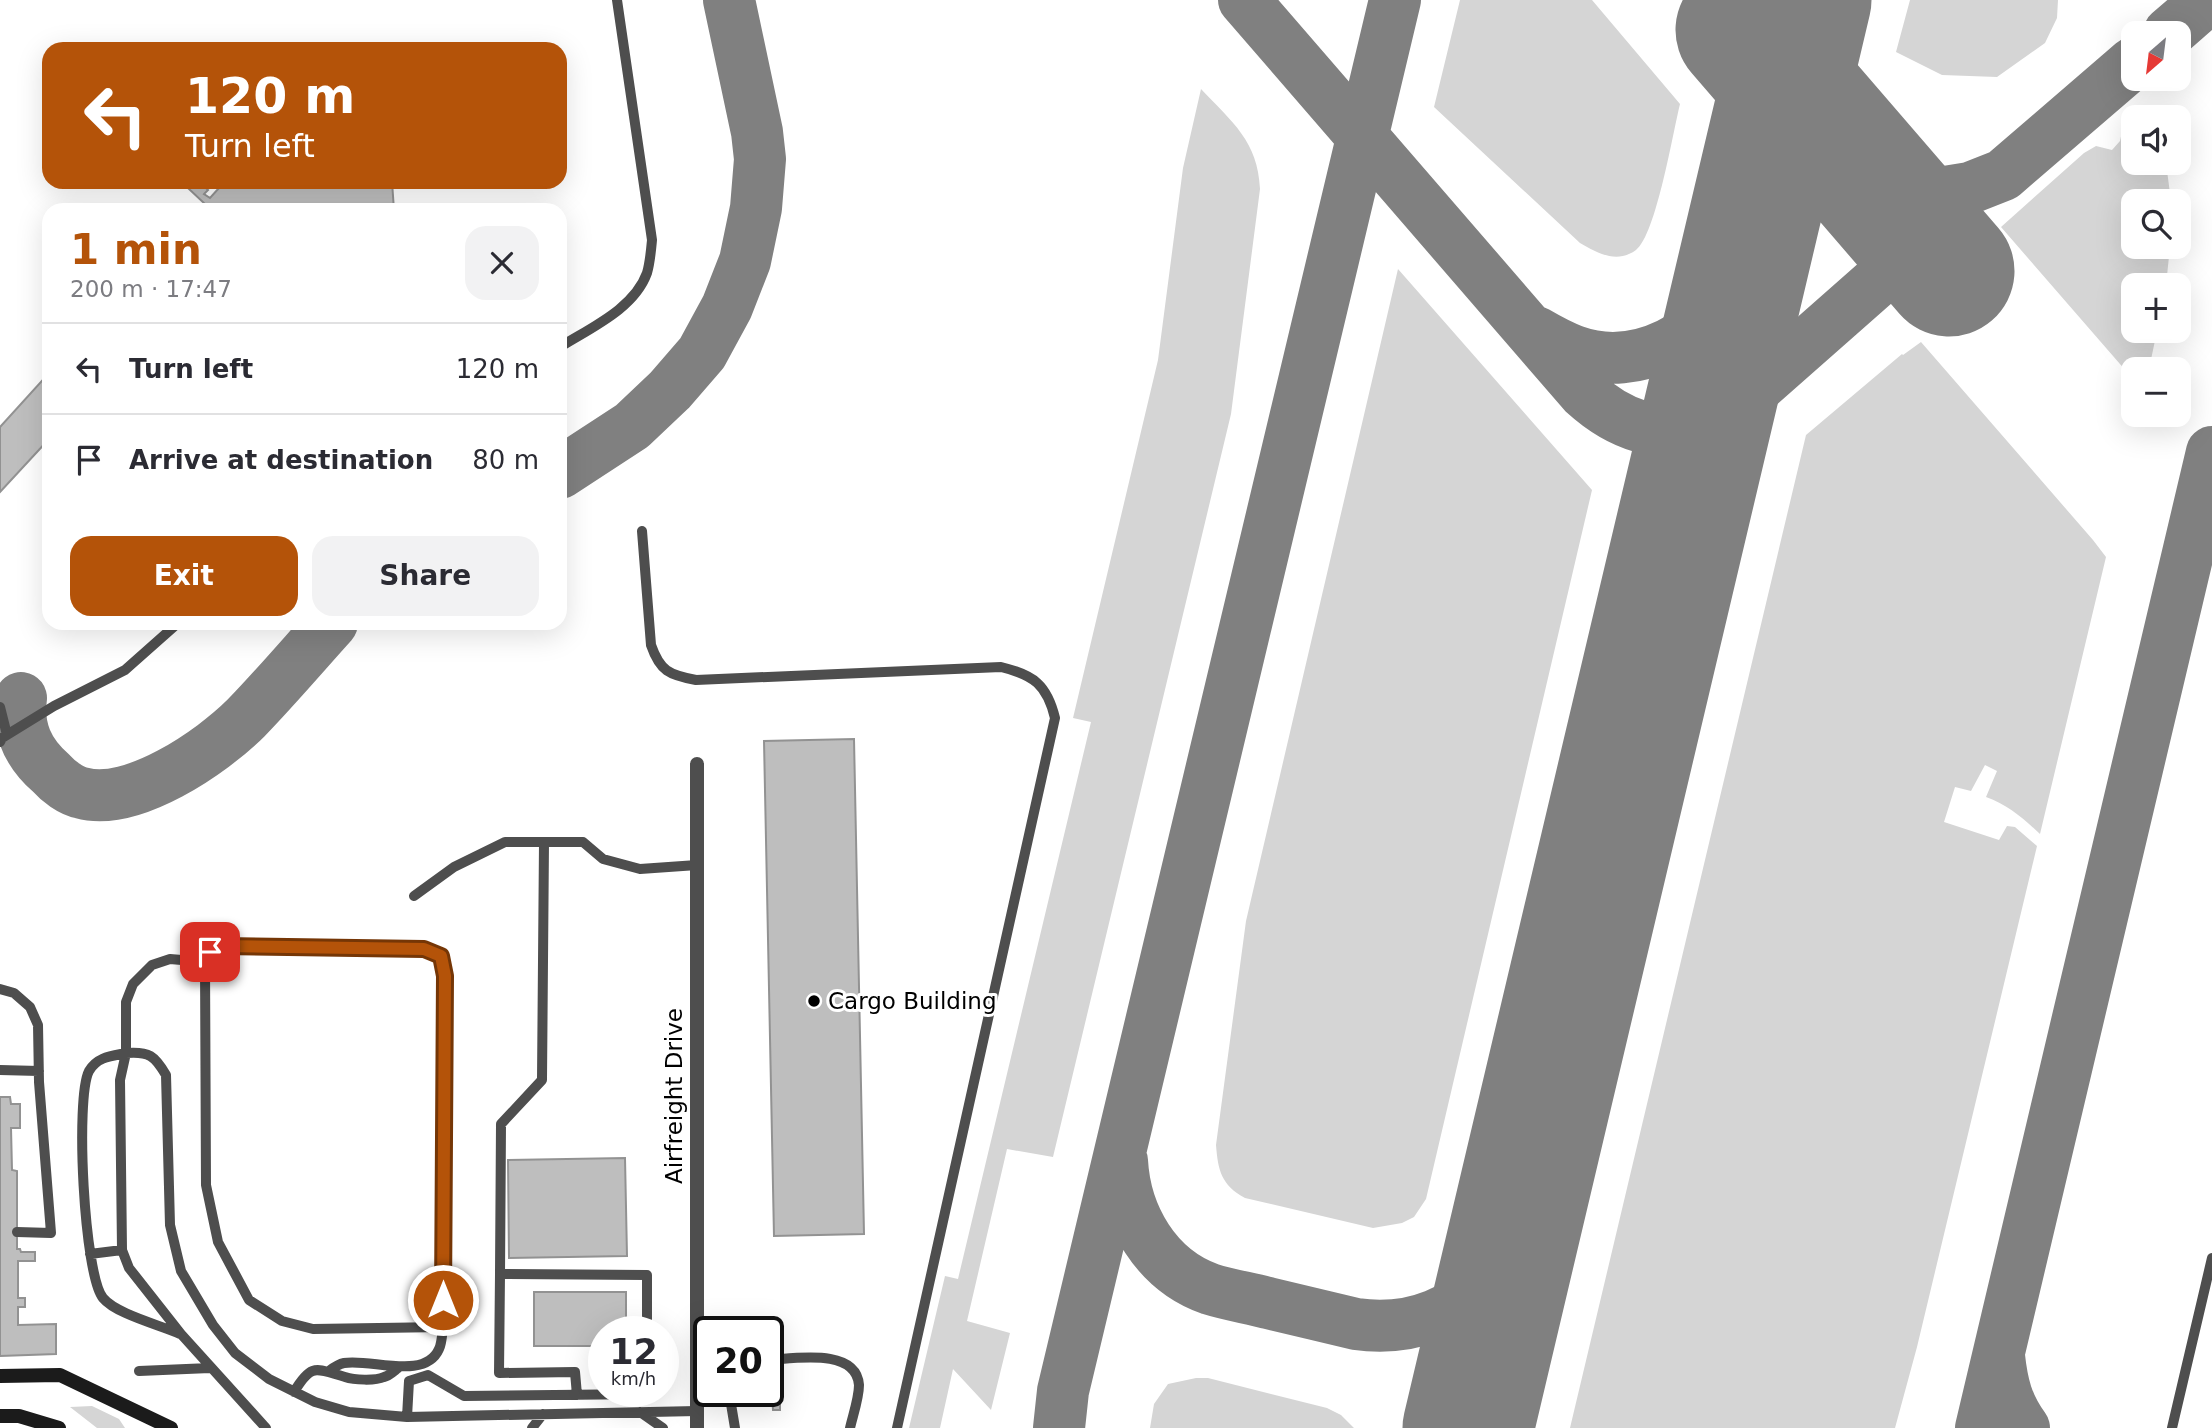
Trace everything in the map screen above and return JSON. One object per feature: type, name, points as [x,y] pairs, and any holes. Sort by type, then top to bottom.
[{"type":"main road","points":[[0,1376],[60,1375],[171,1428]]},
{"type":"main road","points":[[0,1416],[19,1416],[59,1428]]},
{"type":"street","name":"Airfreight Drive","points":[[697,764],[697,1428]]},
{"type":"lane","points":[[567,342],[625,305],[646,275],[650,255],[650,227],[617,0]]},
{"type":"lane","points":[[642,531],[651,645],[656,660],[666,671],[680,677],[696,680],[1001,667],[1023,673],[1041,685],[1050,699],[1055,718],[897,1428]]},
{"type":"lane","points":[[0,707],[4,739],[54,706],[125,670],[170,630]]},
{"type":"lane","points":[[414,897],[454,867],[505,842],[583,842],[603,859],[640,869],[696,865]]},
{"type":"lane","points":[[544,842],[542,1080],[501,1124],[499,1373],[576,1372],[577,1395]]},
{"type":"lane","points":[[294,1392],[303,1377],[314,1369],[347,1378],[383,1378],[398,1368],[430,1360],[439,1350],[443,1327],[445,976],[441,956],[424,949],[221,946],[210,952],[205,962],[206,1185],[218,1242],[249,1300],[282,1321],[313,1329],[443,1327]]},
{"type":"lane","points":[[205,962],[170,959],[152,964],[133,984],[126,1002],[126,1053],[120,1080],[121,1250],[129,1268],[181,1334],[266,1428]]},
{"type":"lane","points":[[0,989],[14,993],[30,1007],[38,1025],[51,1233],[17,1232]]},
{"type":"lane","points":[[181,1334],[112,1307],[101,1297],[86,1233],[83,1095],[89,1071],[101,1058],[142,1052],[157,1060],[166,1076],[170,1225],[181,1271],[213,1325],[235,1353],[269,1379],[315,1402],[349,1412],[407,1416],[697,1411]]},
{"type":"lane","points":[[0,1070],[39,1071]]},
{"type":"lane","points":[[90,1254],[121,1250]]},
{"type":"lane","points":[[2172,1428],[2212,1258]]},
{"type":"lane","points":[[500,1274],[647,1275],[647,1316]]},
{"type":"lane","points":[[784,1359],[825,1358],[848,1365],[856,1375],[859,1386],[850,1428]]},
{"type":"lane","points":[[139,1371],[210,1368]]},
{"type":"lane","points":[[407,1416],[409,1381],[428,1375],[464,1396],[588,1395]]},
{"type":"lane","points":[[732,1407],[735,1428]]},
{"type":"lane","points":[[639,1412],[663,1428]]},
{"type":"lane","points":[[532,1428],[543,1414]]},
{"type":"shaded area","points":[[1460,0],[1592,0],[1680,104],[1657,205],[1643,241],[1636,250],[1614,257],[1580,243],[1434,107]]},
{"type":"shaded area","points":[[1910,0],[2058,0],[2057,18],[2045,43],[1997,77],[1942,75],[1896,52]]},
{"type":"shaded area","points":[[1201,89],[1233,122],[1249,145],[1258,172],[1260,189],[1231,414],[1053,1157],[1007,1149],[967,1321],[1010,1333],[991,1410],[953,1369],[940,1428],[909,1428],[945,1276],[958,1279],[1091,722],[1073,718],[1158,360],[1183,168]]},
{"type":"shaded area","points":[[2121,136],[2121,175],[2168,175],[2169,189],[2121,189],[2121,259],[2169,259],[2167,273],[2121,273],[2121,343],[2154,343],[2152,357],[2121,357],[2121,365],[2001,227],[2084,153],[2096,146],[2112,150]]},
{"type":"shaded area","points":[[1398,269],[1592,490],[1426,1199],[1414,1217],[1402,1223],[1373,1228],[1245,1198],[1231,1188],[1222,1176],[1216,1145],[1246,921]]},
{"type":"shaded area","points":[[1921,342],[2106,557],[2040,834],[2015,812],[1986,797],[1997,771],[1985,765],[1971,791],[1955,787],[1944,822],[1999,840],[2007,826],[2015,827],[2037,846],[1917,1347],[1895,1428],[1570,1428],[1806,435],[1902,354]]},
{"type":"shaded area","points":[[1208,1378],[1327,1408],[1341,1415],[1354,1428],[1150,1428],[1154,1404],[1168,1384]]},
{"type":"shaded area","points":[[92,1406],[119,1419],[125,1428],[97,1428],[70,1407]]},
{"type":"building","points":[[189,189],[207,189],[204,194],[210,198],[218,189],[392,189],[394,203],[204,203]]},
{"type":"building","points":[[189,189],[207,189],[204,194],[210,198],[218,189],[392,189],[394,203],[204,203]]},
{"type":"building","points":[[42,381],[42,447],[0,492],[0,427]]},
{"type":"building","points":[[42,381],[42,447],[0,492],[0,427]]},
{"type":"building","name":"Cargo Building","points":[[854,739],[864,1234],[774,1236],[764,741]]},
{"type":"building","points":[[0,1097],[10,1097],[11,1104],[20,1104],[20,1128],[11,1128],[12,1170],[17,1171],[17,1249],[21,1252],[35,1252],[35,1261],[18,1261],[18,1298],[25,1298],[25,1307],[18,1307],[18,1325],[56,1324],[56,1354],[0,1356]]},
{"type":"building","points":[[0,1097],[10,1097],[11,1104],[20,1104],[20,1128],[11,1128],[12,1170],[17,1171],[17,1249],[21,1252],[35,1252],[35,1261],[18,1261],[18,1298],[25,1298],[25,1307],[18,1307],[18,1325],[56,1324],[56,1354],[0,1356]]},
{"type":"building","points":[[625,1158],[627,1256],[509,1258],[508,1160]]},
{"type":"building","points":[[534,1292],[626,1292],[626,1316],[588,1316],[588,1346],[534,1346]]},
{"type":"taxiway","points":[[567,468],[632,426],[670,390],[702,353],[727,307],[745,261],[756,208],[760,159],[757,132],[729,0]]},
{"type":"taxiway","points":[[1244,0],[1584,393],[1611,413],[1641,427],[1674,431],[1690,428],[1711,421],[1736,406],[1923,241]]},
{"type":"taxiway","points":[[1059,1428],[1063,1391],[1395,0]]},
{"type":"taxiway","points":[[2183,21],[2207,0]]},
{"type":"taxiway","points":[[1738,17],[1876,173],[1905,187],[1939,193],[1970,188],[2003,175],[2121,73]]},
{"type":"taxiway","points":[[1536,332],[1574,351],[1598,357],[1622,357],[1646,353],[1668,344],[1689,332],[1708,316],[1724,298],[1738,272],[1772,131]]},
{"type":"taxiway","points":[[1981,1428],[2212,452]]},
{"type":"taxiway","points":[[21,698],[21,720],[26,740],[36,757],[57,779],[82,793],[102,795],[124,792],[170,774],[231,732],[326,630]]},
{"type":"taxiway","points":[[1122,1161],[1124,1182],[1137,1221],[1159,1255],[1191,1280],[1217,1291],[1356,1324],[1397,1325],[1416,1321],[1452,1307],[1469,1296],[1484,1282],[1503,1257],[1514,1227],[1558,1050]]},
{"type":"taxiway","points":[[1999,1356],[2006,1394],[2024,1428]]},
{"type":"runway","points":[[1468,1428],[1806,0]]},
{"type":"runway","points":[[1741,30],[1949,271]]},
{"type":"place","name":"Cargo Building","points":[[814,1001]]},
{"type":"route","points":[[210,952],[221,946],[424,949],[441,956],[445,976],[443,1300]]}]
